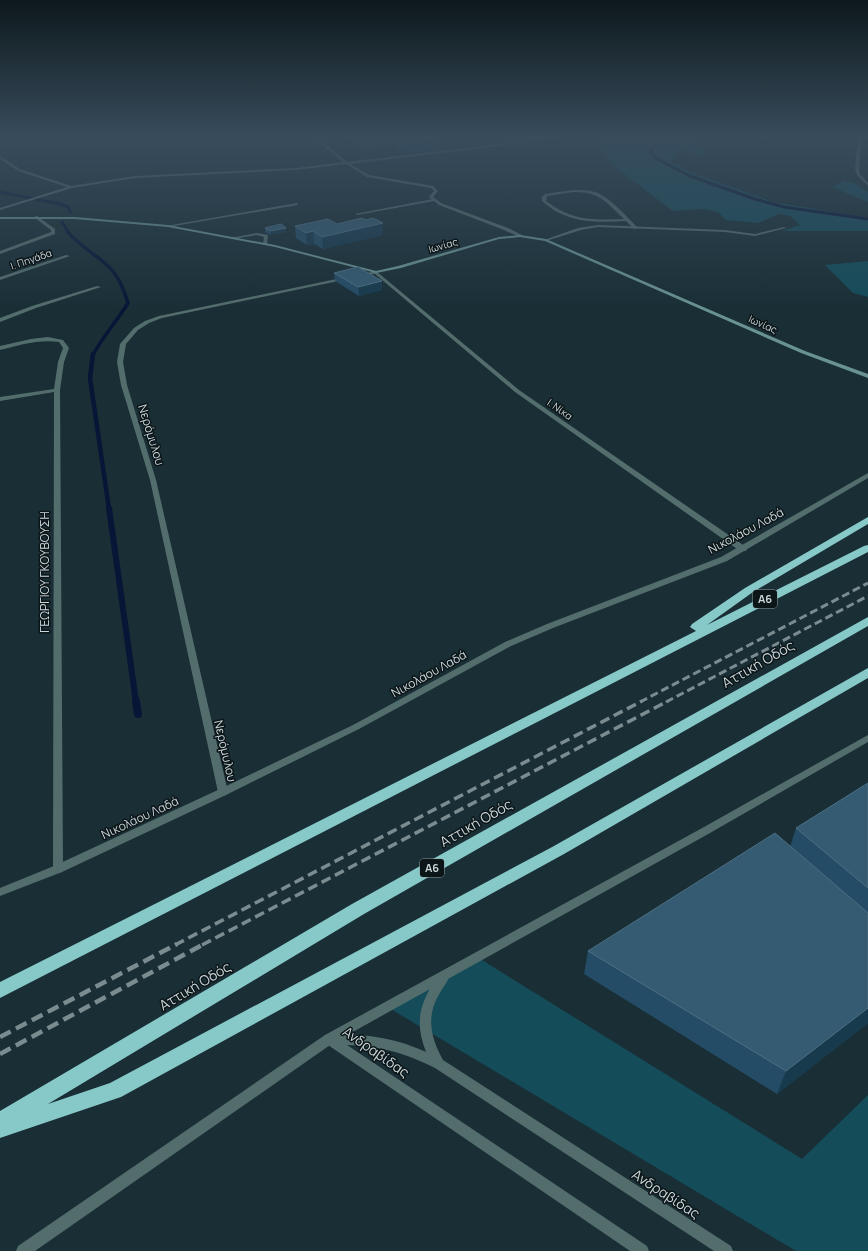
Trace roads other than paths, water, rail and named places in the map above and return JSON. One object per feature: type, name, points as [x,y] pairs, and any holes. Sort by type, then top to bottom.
[{"type":"highway","points":[[663,651],[749,590],[868,520]]},
{"type":"highway","name":"Α6","points":[[0,990],[663,651],[868,548]]},
{"type":"highway","name":"Αττική Οδός","points":[[0,1122],[358,909],[868,621]]},
{"type":"highway","points":[[0,1129],[114,1091],[552,854],[868,672]]},
{"type":"main road","name":"Ιωνίας","points":[[0,218],[75,218],[136,222],[168,226],[265,244],[376,272],[399,267],[492,239],[520,236],[546,240],[803,352],[868,376]]},
{"type":"street","points":[[0,209],[48,193]]},
{"type":"street","points":[[433,200],[432,197],[435,193]]},
{"type":"street","points":[[558,193],[546,195],[544,197],[544,201],[557,213],[587,221],[626,220]]},
{"type":"street","points":[[594,193],[599,195],[636,228]]},
{"type":"street","points":[[357,214],[433,200],[520,236]]},
{"type":"street","points":[[168,226],[297,204]]},
{"type":"street","points":[[0,253],[53,233],[50,226],[36,217]]},
{"type":"street","points":[[546,240],[580,229],[598,226],[725,231],[755,235],[784,228]]},
{"type":"street","points":[[232,238],[257,234],[266,236],[265,244]]},
{"type":"street","name":"Ι. Πηγάδα","points":[[0,279],[68,256]]},
{"type":"street","name":"Ι. Νίκα","points":[[376,272],[517,391],[743,549]]},
{"type":"street","name":"Νερόμυλου","points":[[223,792],[153,480],[124,384],[120,362],[123,344],[136,329],[147,322],[161,317],[376,272]]},
{"type":"street","points":[[0,320],[34,307],[99,287]]},
{"type":"street","name":"ΓΕΩΡΓΙΟΥ ΓΚΟΥΒΟΥΣΗ","points":[[0,348],[48,339],[61,341],[66,348],[61,362],[57,390],[58,869]]},
{"type":"street","points":[[0,399],[57,390]]},
{"type":"street","name":"Νικολάου Λαδά","points":[[0,892],[58,869],[223,792],[356,727],[508,644],[550,626],[724,559],[868,475]]},
{"type":"street","points":[[23,1251],[329,1039],[708,830],[868,738]]},
{"type":"street","points":[[439,1064],[429,1049],[424,1032],[425,1012],[433,991],[445,974]]},
{"type":"street","name":"Ανδραβίδας","points":[[329,1039],[359,1039],[386,1042],[414,1050],[439,1064],[726,1251]]},
{"type":"street","name":"Ανδραβίδας","points":[[329,1039],[642,1251]]},
{"type":"waterway","points":[[7,193],[60,204],[68,207],[70,212]]},
{"type":"waterway","points":[[739,193],[784,207],[868,219]]},
{"type":"waterway","points":[[62,222],[69,233]]},
{"type":"waterway","points":[[68,232],[77,242],[104,262],[113,271],[121,284],[128,303],[93,355]]},
{"type":"waterway","points":[[93,354],[90,378],[109,509]]},
{"type":"waterway","points":[[109,508],[136,702]]},
{"type":"waterway","points":[[136,701],[138,714]]},
{"type":"railway","points":[[640,702],[868,583]]},
{"type":"railway","points":[[666,702],[868,596]]},
{"type":"railway","points":[[175,945],[642,701]]},
{"type":"railway","points":[[202,945],[668,701]]},
{"type":"railway","points":[[0,1037],[177,944]]},
{"type":"railway","points":[[0,1054],[204,944]]}]
